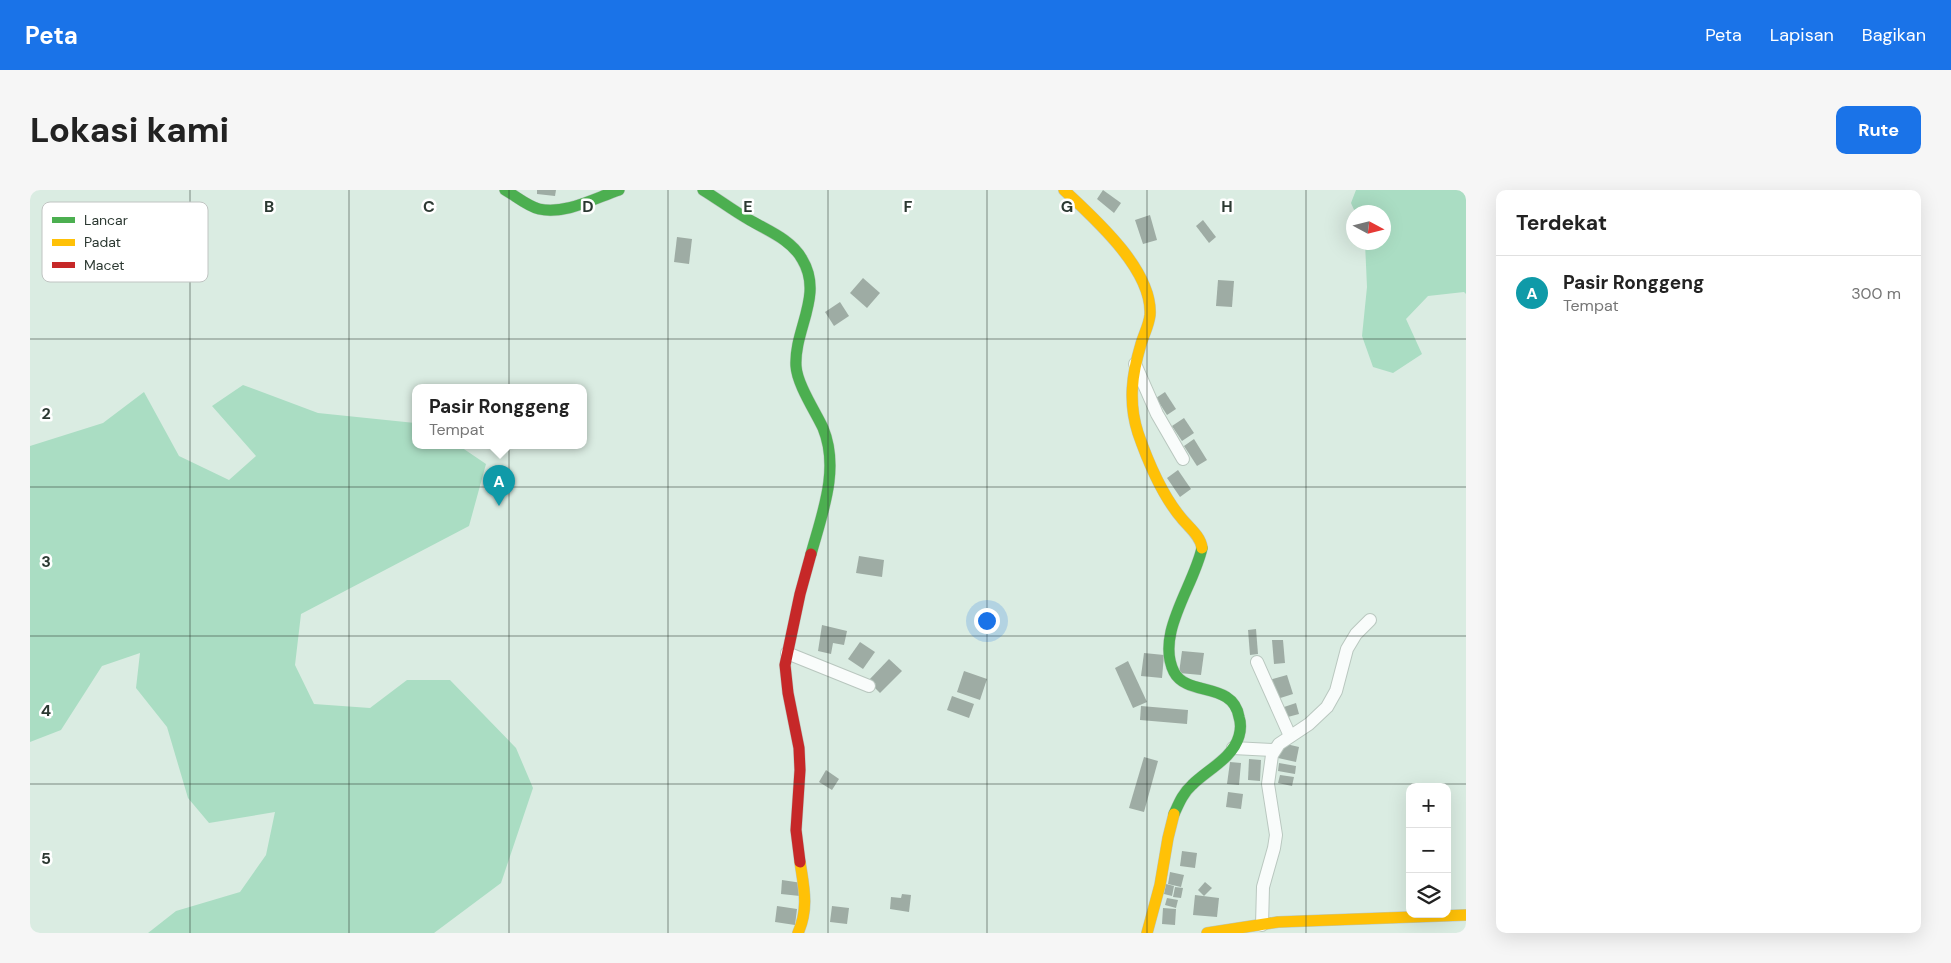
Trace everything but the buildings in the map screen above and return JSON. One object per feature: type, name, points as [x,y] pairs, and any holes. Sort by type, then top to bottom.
[{"type":"street","points":[[505,190],[534,207],[548,210],[564,208],[619,190]]},
{"type":"street","points":[[703,190],[793,245],[803,260],[808,275],[809,305],[797,350],[796,368],[827,440],[829,481],[787,653],[786,679],[799,748],[800,770],[796,830],[805,894],[804,914],[798,933]]},
{"type":"street","points":[[1064,190],[1088,212],[1120,248],[1133,265],[1150,302],[1151,313],[1135,364],[1131,393],[1132,409],[1141,442],[1176,511],[1200,540],[1202,546],[1172,628],[1169,647],[1171,666],[1175,674],[1183,682],[1222,695],[1234,701],[1239,709],[1241,727],[1239,737],[1233,748],[1190,788],[1177,807],[1147,933]]},
{"type":"street","points":[[1135,364],[1157,414],[1183,459]]},
{"type":"street","points":[[1262,924],[1263,887],[1276,835],[1268,784],[1270,763],[1274,750],[1279,744],[1309,724],[1331,702],[1336,691],[1347,649],[1356,634],[1370,620]]},
{"type":"street","points":[[787,653],[869,686]]},
{"type":"street","points":[[1257,662],[1290,736]]},
{"type":"street","points":[[1233,748],[1274,750]]},
{"type":"street","points":[[1207,933],[1262,924],[1279,928],[1466,916]]},
{"type":"green space","points":[[1356,190],[1466,190],[1466,294],[1464,292],[1428,296],[1406,319],[1422,354],[1393,373],[1373,367],[1362,336],[1367,287],[1365,250],[1391,250],[1391,205],[1352,205]]},
{"type":"green space","points":[[243,385],[318,413],[412,423],[412,449],[464,449],[486,464],[469,526],[301,614],[295,665],[314,704],[370,708],[407,680],[450,680],[516,748],[533,788],[501,883],[434,933],[148,933],[176,911],[240,892],[266,855],[275,812],[209,823],[188,798],[167,727],[136,688],[140,653],[102,666],[61,730],[30,742],[30,446],[103,423],[144,392],[179,456],[229,480],[256,456],[212,406]]},
{"type":"traffic: fast","points":[[505,190],[530,206],[549,210],[559,210],[580,205],[619,190]]},
{"type":"traffic: fast","points":[[703,190],[742,216],[785,240],[797,252],[808,272],[809,299],[799,339],[796,366],[803,389],[823,428],[830,459],[828,491],[811,554]]},
{"type":"traffic: fast","points":[[1174,814],[1189,788],[1231,751],[1236,744],[1240,728],[1240,719],[1235,706],[1228,698],[1189,685],[1180,680],[1174,672],[1169,657],[1172,626],[1198,563],[1202,548]]},
{"type":"traffic: slow","points":[[1064,190],[1091,215],[1119,246],[1142,280],[1148,298],[1150,315],[1133,377],[1132,399],[1135,422],[1146,456],[1157,479],[1176,511],[1197,536],[1202,548]]},
{"type":"traffic: slow","points":[[1147,933],[1160,885],[1174,814]]},
{"type":"traffic: slow","points":[[798,933],[805,906],[800,862]]},
{"type":"traffic: slow","points":[[1207,933],[1278,922],[1466,915]]},
{"type":"traffic: jam","points":[[800,862],[796,830],[800,770],[799,748],[788,693],[785,665],[800,594],[811,554]]},
{"type":"place","name":"Pasir Ronggeng","points":[[499,506]]}]
